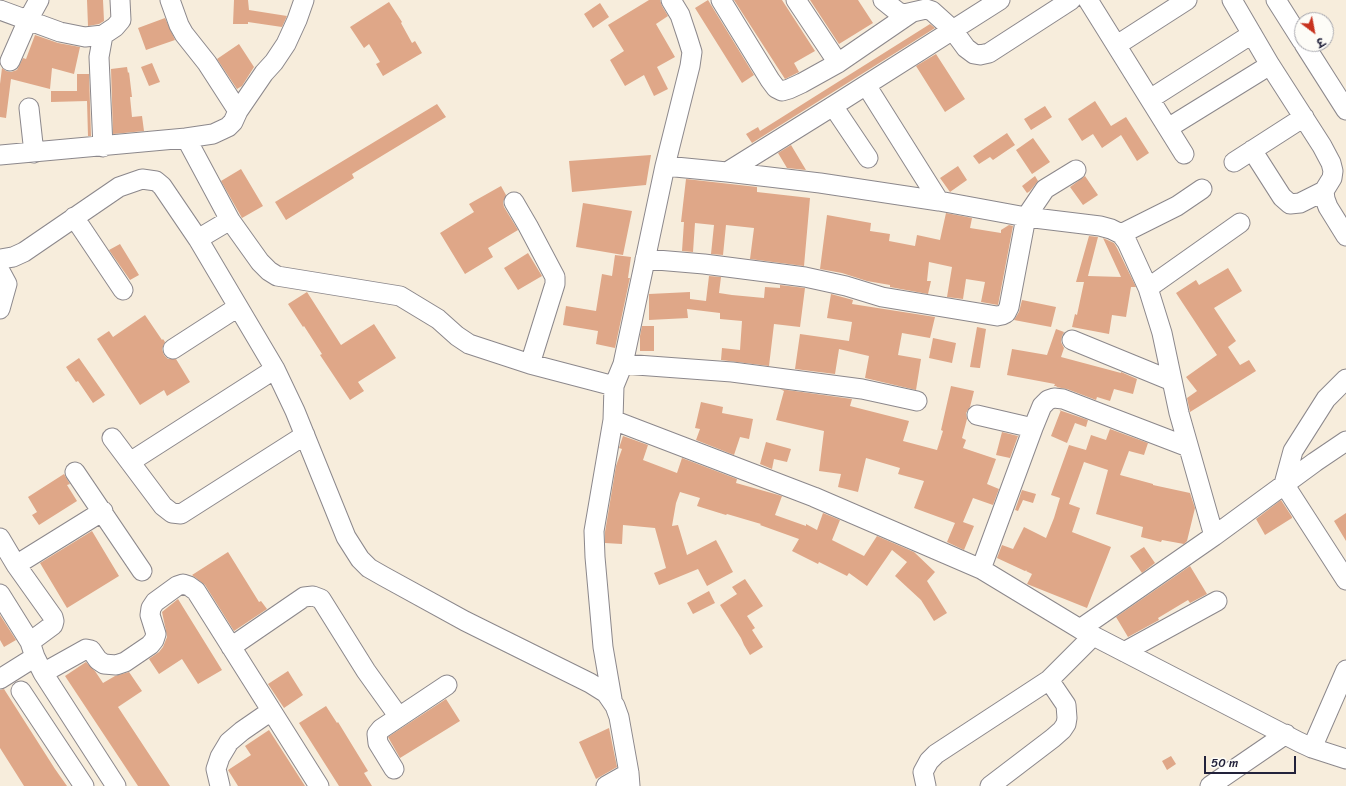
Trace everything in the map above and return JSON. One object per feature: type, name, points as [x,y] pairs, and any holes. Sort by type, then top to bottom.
[{"type":"street","points":[[10,61],[28,20],[39,0]]},
{"type":"street","points":[[0,10],[60,32],[85,37],[103,35],[115,27],[121,20],[120,0]]},
{"type":"street","points":[[170,0],[184,34],[207,63],[238,111]]},
{"type":"street","points":[[0,155],[103,147],[186,138],[213,134],[228,127],[233,122],[238,111],[264,73],[274,62],[286,44],[298,20],[304,0]]},
{"type":"street","points":[[606,786],[629,779],[619,717],[612,699],[603,647],[594,531],[613,420],[614,386],[623,364],[665,166],[690,66],[692,52],[688,36],[680,15],[671,0]]},
{"type":"street","points":[[721,0],[770,80],[776,88],[782,91],[802,83],[838,62],[911,13]]},
{"type":"street","points":[[796,0],[838,62]]},
{"type":"street","points":[[883,0],[898,12],[904,14],[926,9],[932,11],[952,29],[966,48],[974,54],[980,55],[988,53],[1071,0]]},
{"type":"street","points":[[727,172],[1000,0]]},
{"type":"street","points":[[1088,0],[1184,154]]},
{"type":"street","points":[[1117,45],[1187,0]]},
{"type":"street","points":[[1232,0],[1270,65],[1322,146],[1333,171],[1332,178],[1324,191],[1300,203],[1290,204],[1282,196],[1252,150]]},
{"type":"street","points":[[1276,0],[1294,28]]},
{"type":"street","points":[[1150,99],[1252,34]]},
{"type":"street","points":[[103,35],[99,57],[103,147]]},
{"type":"street","points":[[1309,52],[1346,110]]},
{"type":"street","points":[[1168,128],[1270,65]]},
{"type":"street","points":[[866,85],[939,201]]},
{"type":"street","points":[[833,106],[868,158]]},
{"type":"street","points":[[28,108],[34,153]]},
{"type":"street","points":[[1234,162],[1304,117]]},
{"type":"street","points":[[186,138],[230,220],[260,262],[269,271],[277,276],[400,296],[438,319],[457,336],[469,344],[530,364],[614,386]]},
{"type":"street","points":[[665,166],[820,183],[939,201],[1026,217],[1100,226],[1121,234],[1127,242],[1148,288],[1162,333],[1179,413],[1214,536]]},
{"type":"street","points":[[645,259],[704,264],[805,277],[846,286],[882,297],[997,316],[1006,312],[1009,307],[1026,217],[1045,189],[1076,170]]},
{"type":"street","points":[[0,259],[13,257],[24,252],[119,187],[142,179],[156,181],[162,186],[198,239],[275,369],[295,411],[346,537],[360,558],[369,568],[389,580],[465,621],[590,683],[606,693],[612,699]]},
{"type":"street","points":[[1121,234],[1177,206],[1202,189]]},
{"type":"street","points":[[1324,191],[1328,207],[1346,236]]},
{"type":"street","points":[[514,202],[555,277],[555,284],[530,364]]},
{"type":"street","points":[[74,217],[123,290]]},
{"type":"street","points":[[198,239],[230,220]]},
{"type":"street","points":[[1148,288],[1240,223]]},
{"type":"street","points":[[0,271],[7,284],[0,309]]},
{"type":"street","points":[[173,349],[238,307]]},
{"type":"street","points":[[1072,340],[1172,381]]},
{"type":"street","points":[[623,364],[732,372],[862,389],[918,401]]},
{"type":"street","points":[[130,462],[275,369]]},
{"type":"street","points":[[1346,379],[1326,399],[1300,439],[1294,451],[1284,484],[1346,580]]},
{"type":"street","points":[[981,569],[1033,428],[1042,406],[1048,400],[1054,398],[1063,399],[1188,447]]},
{"type":"street","points":[[977,415],[1033,428]]},
{"type":"street","points":[[613,420],[814,497],[981,569],[1087,632],[1124,652],[1312,748],[1346,759]]},
{"type":"street","points":[[112,438],[163,506],[172,513],[181,514],[192,509],[305,435]]},
{"type":"street","points":[[926,786],[923,772],[929,761],[936,754],[1049,680],[1087,632],[1284,484],[1346,441]]},
{"type":"street","points":[[75,472],[103,511],[142,571]]},
{"type":"street","points":[[16,565],[103,511]]},
{"type":"street","points":[[0,538],[16,565],[53,617],[53,625],[36,657]]},
{"type":"street","points":[[0,679],[36,657],[86,649],[91,650],[98,660],[104,664],[116,665],[125,662],[150,645],[154,640],[156,634],[150,615],[151,608],[155,602],[177,586],[183,584],[189,586],[196,591],[319,786]]},
{"type":"street","points":[[0,594],[36,657],[116,786]]},
{"type":"street","points":[[231,648],[304,597],[313,596],[321,599],[366,671],[399,717]]},
{"type":"street","points":[[1124,652],[1217,602]]},
{"type":"street","points":[[1312,748],[1339,702],[1346,670]]},
{"type":"street","points":[[990,786],[1062,730],[1066,724],[1066,705],[1049,680]]},
{"type":"street","points":[[394,769],[378,743],[377,734],[381,729],[447,685]]},
{"type":"street","points":[[21,690],[84,786]]},
{"type":"street","points":[[220,786],[216,769],[220,757],[229,742],[271,711]]},
{"type":"street","points":[[1210,786],[1286,734]]},
{"type":"building","points":[[87,0],[103,0],[104,21],[99,24],[88,26]]},
{"type":"building","points":[[234,0],[248,0],[249,10],[287,16],[282,27],[248,22],[248,24],[233,24]]},
{"type":"building","points":[[649,0],[660,0],[668,16],[656,24],[675,57],[657,67],[668,89],[654,96],[644,75],[625,86],[610,60],[624,51],[608,25]]},
{"type":"building","points":[[708,0],[754,75],[742,83],[695,8]]},
{"type":"building","points":[[734,0],[782,0],[815,51],[794,63],[799,72],[785,79]]},
{"type":"building","points":[[810,0],[858,0],[873,23],[839,44]]},
{"type":"building","points":[[389,2],[402,22],[401,23],[412,43],[415,41],[422,53],[383,76],[376,64],[380,62],[369,44],[364,48],[350,27]]},
{"type":"building","points":[[600,3],[609,17],[593,28],[584,14]]},
{"type":"building","points":[[165,18],[175,40],[146,50],[138,28]]},
{"type":"building","points":[[930,24],[935,28],[752,143],[746,134],[758,127],[760,131]]},
{"type":"building","points":[[35,35],[58,43],[80,47],[74,74],[52,68],[50,89],[11,79],[6,118],[0,117],[0,84],[2,68],[11,72],[17,70],[23,58],[26,59]]},
{"type":"building","points":[[239,44],[254,67],[242,86],[237,89],[217,59]]},
{"type":"building","points":[[936,54],[965,99],[945,112],[916,66]]},
{"type":"building","points":[[152,63],[160,82],[149,86],[141,67]]},
{"type":"building","points":[[127,67],[132,97],[130,97],[132,117],[142,116],[144,131],[113,134],[111,69]]},
{"type":"building","points":[[77,74],[89,74],[91,136],[88,136],[87,101],[51,102],[51,91],[77,91]]},
{"type":"building","points":[[1095,101],[1111,126],[1126,117],[1149,153],[1137,161],[1121,135],[1102,148],[1093,134],[1082,141],[1068,119]]},
{"type":"building","points":[[437,104],[446,117],[352,174],[354,178],[286,220],[275,202]]},
{"type":"building","points":[[1045,106],[1052,117],[1031,130],[1024,119]]},
{"type":"building","points":[[1007,133],[1015,145],[993,160],[990,157],[979,164],[973,156]]},
{"type":"building","points":[[1033,138],[1050,162],[1032,174],[1016,150]]},
{"type":"building","points":[[791,145],[806,170],[787,168],[778,153]]},
{"type":"building","points":[[651,155],[646,185],[572,192],[569,161]]},
{"type":"building","points":[[958,166],[967,180],[950,192],[940,178]]},
{"type":"building","points":[[241,169],[263,206],[242,218],[221,181]]},
{"type":"building","points":[[1035,176],[1038,181],[1027,193],[1022,186]]},
{"type":"building","points":[[1085,176],[1098,195],[1083,205],[1070,187]]},
{"type":"building","points":[[686,179],[757,187],[757,192],[810,198],[804,266],[750,259],[754,228],[726,225],[723,255],[711,254],[714,225],[695,223],[693,252],[682,251],[684,222],[681,222]]},
{"type":"building","points":[[501,186],[506,195],[503,202],[504,207],[518,230],[488,248],[493,257],[465,274],[440,233],[474,212],[469,204]]},
{"type":"building","points":[[583,203],[632,211],[623,255],[576,247]]},
{"type":"building","points":[[946,213],[972,218],[970,228],[1001,233],[1001,230],[1009,225],[1013,226],[998,305],[981,302],[985,282],[966,279],[963,299],[947,297],[952,267],[929,262],[927,281],[931,281],[928,294],[890,287],[890,285],[867,281],[842,273],[820,269],[827,215],[871,223],[870,231],[890,234],[889,241],[915,246],[917,235],[940,240]]},
{"type":"building","points":[[1089,236],[1098,237],[1088,276],[1121,277],[1103,238],[1114,243],[1136,287],[1131,287],[1126,317],[1112,315],[1109,334],[1072,327],[1075,314],[1077,315],[1084,282],[1076,282]]},
{"type":"building","points":[[120,244],[139,275],[130,280],[109,250]]},
{"type":"building","points":[[528,253],[542,276],[518,290],[504,268]]},
{"type":"building","points":[[615,255],[631,257],[628,278],[630,278],[615,348],[596,344],[598,331],[563,325],[566,306],[596,311],[602,274],[612,276]]},
{"type":"building","points":[[1228,268],[1242,291],[1214,308],[1236,341],[1228,347],[1240,365],[1249,360],[1256,371],[1190,412],[1187,398],[1197,391],[1186,377],[1217,355],[1176,293],[1196,280],[1199,285]]},
{"type":"building","points":[[709,276],[721,277],[719,293],[732,295],[764,298],[765,287],[780,288],[780,285],[805,288],[800,327],[774,324],[769,366],[721,360],[722,348],[740,350],[742,321],[720,319],[720,313],[687,309],[688,318],[649,320],[649,294],[690,292],[690,299],[706,301]]},
{"type":"building","points":[[307,292],[341,345],[374,324],[396,358],[358,382],[364,391],[350,400],[320,355],[322,354],[304,326],[303,327],[288,304]]},
{"type":"building","points":[[831,294],[853,300],[852,304],[935,317],[930,338],[902,333],[898,355],[921,359],[916,390],[865,378],[869,356],[839,349],[835,374],[795,369],[800,334],[849,341],[852,322],[827,318]]},
{"type":"building","points":[[1022,300],[1056,307],[1051,327],[1014,320],[1019,312]]},
{"type":"building","points":[[145,315],[162,340],[163,339],[165,342],[162,349],[164,355],[168,359],[176,359],[190,382],[167,396],[164,390],[140,405],[97,339],[109,331],[113,337]]},
{"type":"building","points":[[642,326],[654,326],[654,351],[640,351]]},
{"type":"building","points":[[977,327],[986,329],[980,368],[970,367]]},
{"type":"building","points":[[1056,329],[1064,332],[1061,342],[1064,348],[1061,357],[1121,372],[1137,379],[1133,394],[1114,389],[1110,401],[1097,397],[1096,400],[1067,389],[1056,387],[1057,386],[1054,386],[1055,384],[1007,375],[1012,349],[1047,355]]},
{"type":"building","points":[[933,338],[956,343],[952,363],[929,358]]},
{"type":"building","points":[[79,358],[105,395],[93,403],[78,381],[76,382],[66,367]]},
{"type":"building","points":[[951,386],[974,391],[970,407],[966,413],[967,419],[962,438],[966,440],[963,448],[996,459],[987,484],[999,489],[993,505],[973,498],[963,522],[974,526],[964,550],[947,542],[955,523],[914,508],[924,481],[898,474],[900,468],[866,458],[858,492],[838,487],[841,474],[819,471],[824,431],[776,420],[784,391],[780,389],[852,399],[850,406],[909,421],[903,441],[937,450],[943,431],[941,430]]},
{"type":"building","points":[[701,402],[723,407],[722,413],[753,419],[749,439],[740,437],[734,455],[696,440],[700,429],[695,428]]},
{"type":"building","points":[[1061,411],[1088,420],[1086,427],[1075,423],[1067,443],[1051,436]]},
{"type":"building","points":[[1110,429],[1148,443],[1144,455],[1129,451],[1120,475],[1153,485],[1190,493],[1195,508],[1187,541],[1184,544],[1162,540],[1161,542],[1141,537],[1143,527],[1096,514],[1108,470],[1084,462],[1069,504],[1080,508],[1072,532],[1111,547],[1087,608],[1027,584],[1032,574],[1026,571],[1027,570],[1025,571],[997,558],[1002,545],[1013,549],[1024,527],[1046,538],[1060,498],[1051,495],[1069,445],[1086,450],[1091,435],[1106,440]]},
{"type":"building","points":[[1002,432],[1018,436],[1010,458],[996,455]]},
{"type":"building","points":[[623,436],[648,445],[643,460],[677,473],[682,458],[737,479],[736,483],[782,496],[775,515],[806,526],[806,524],[817,530],[823,513],[840,520],[832,540],[864,556],[877,536],[914,552],[935,572],[927,581],[947,613],[934,621],[921,600],[895,576],[907,562],[892,550],[867,586],[849,573],[847,576],[792,551],[799,539],[760,525],[761,524],[697,506],[700,498],[680,492],[676,503],[672,526],[678,525],[687,555],[716,540],[733,572],[707,586],[698,569],[659,585],[654,573],[666,568],[655,528],[623,525],[622,544],[605,543],[605,532],[616,466],[622,449],[619,448]]},
{"type":"building","points":[[766,442],[791,449],[787,462],[774,459],[772,469],[760,464]]},
{"type":"building","points":[[64,474],[70,484],[67,485],[77,501],[39,525],[32,515],[37,512],[28,497]]},
{"type":"building","points":[[1022,490],[1036,494],[1033,503],[1023,500],[1018,511],[1015,510]]},
{"type":"building","points":[[1281,500],[1292,518],[1265,535],[1256,519]]},
{"type":"building","points":[[1346,513],[1346,541],[1334,521]]},
{"type":"building","points":[[92,531],[119,576],[67,608],[40,563]]},
{"type":"building","points":[[1144,547],[1155,563],[1142,573],[1130,556]]},
{"type":"building","points":[[228,552],[259,602],[261,601],[267,609],[234,631],[205,585],[192,575]]},
{"type":"building","points":[[1190,566],[1207,594],[1190,603],[1188,600],[1158,618],[1159,620],[1128,637],[1116,617]]},
{"type":"building","points":[[745,579],[763,606],[747,616],[755,628],[752,630],[763,647],[750,655],[720,605],[737,594],[732,587]]},
{"type":"building","points":[[709,591],[715,603],[693,614],[687,603]]},
{"type":"building","points":[[178,599],[222,670],[198,684],[182,659],[159,674],[149,659],[159,652],[167,637],[162,612]]},
{"type":"building","points":[[0,615],[16,640],[4,647],[0,640]]},
{"type":"building","points":[[86,662],[95,671],[103,683],[115,676],[129,672],[142,691],[118,707],[170,786],[138,786],[65,676]]},
{"type":"building","points":[[288,671],[303,695],[284,708],[268,684]]},
{"type":"building","points":[[4,689],[67,786],[24,786],[0,748],[0,690]]},
{"type":"building","points":[[446,699],[460,721],[400,758],[388,737]]},
{"type":"building","points":[[326,706],[337,723],[338,722],[368,771],[364,773],[372,786],[339,786],[299,723]]},
{"type":"building","points":[[609,728],[617,767],[596,779],[579,742]]},
{"type":"building","points":[[269,730],[305,786],[238,786],[228,770],[251,755],[245,746]]},
{"type":"building","points":[[1171,756],[1176,764],[1167,770],[1162,761]]}]
